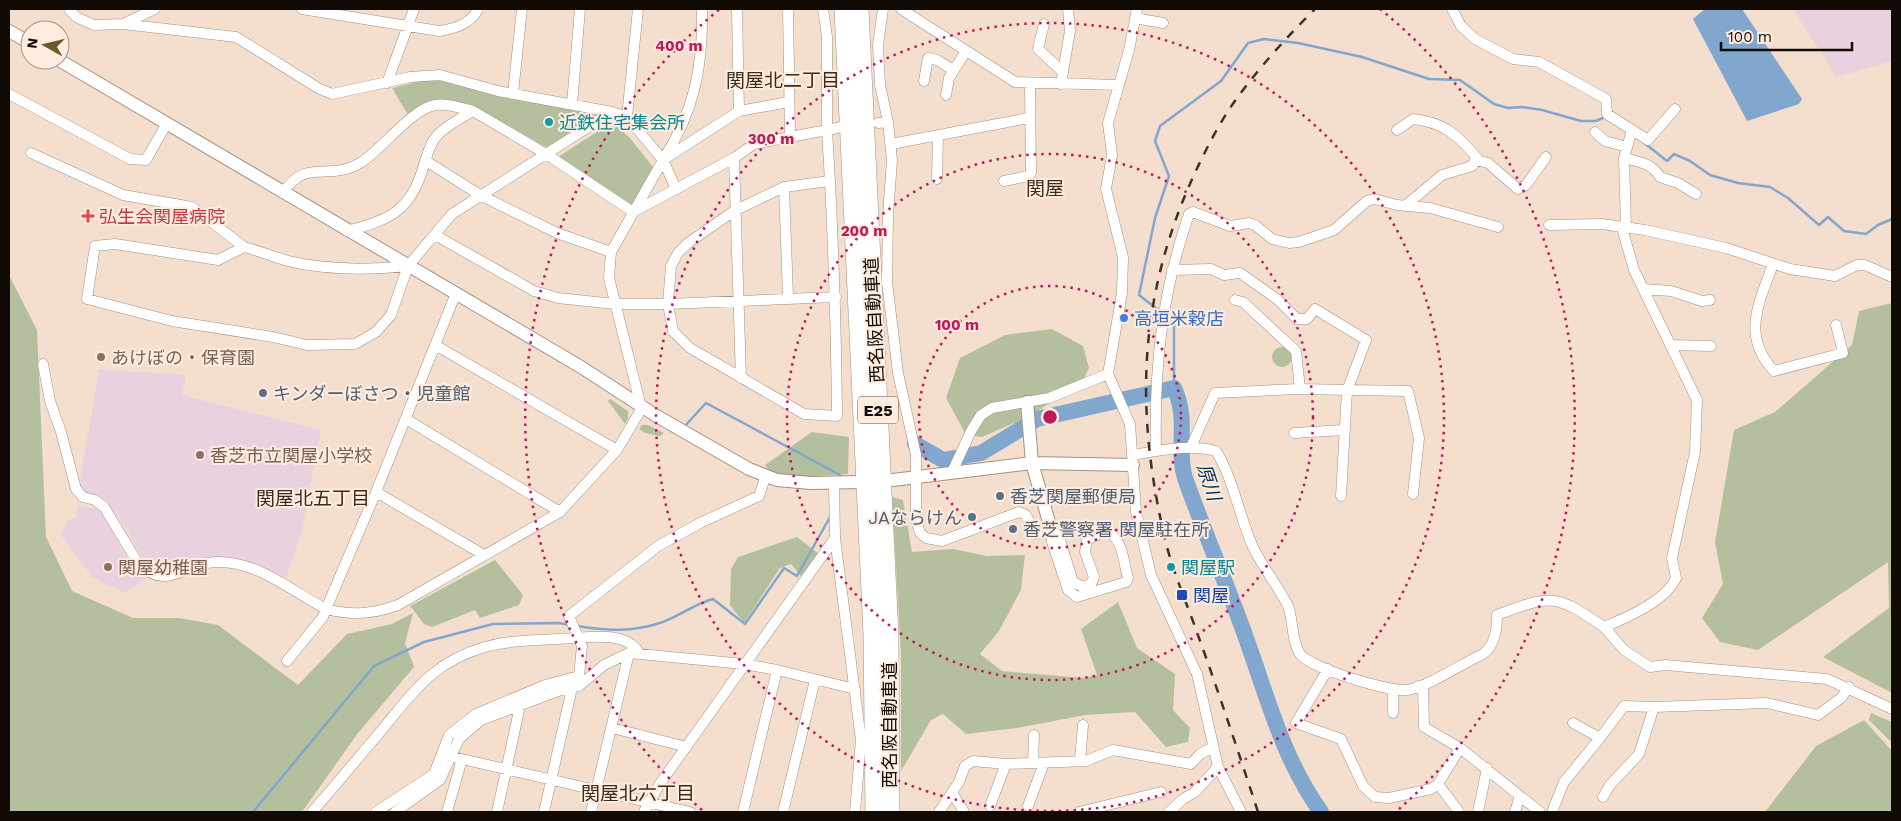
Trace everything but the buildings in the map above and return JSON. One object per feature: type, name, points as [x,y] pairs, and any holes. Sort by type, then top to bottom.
[{"type":"highway","name":"西名阪自動車道","points":[[844,9],[872,596],[875,812]]},
{"type":"highway","name":"西名阪自動車道","points":[[859,9],[889,637],[890,812]]},
{"type":"street","points":[[69,9],[76,17],[94,25],[123,24],[236,37],[310,83],[332,94],[410,77],[440,75],[513,93],[612,112],[627,117],[663,160],[676,190]]},
{"type":"street","points":[[123,24],[155,9]]},
{"type":"street","points":[[302,9],[439,31],[458,28],[476,14],[478,9]]},
{"type":"street","points":[[387,83],[414,9]]},
{"type":"street","points":[[513,93],[522,9]]},
{"type":"street","points":[[572,104],[580,9]]},
{"type":"street","points":[[627,117],[638,9]]},
{"type":"street","points":[[43,364],[50,401],[62,432],[76,489],[83,498],[95,500],[104,507],[138,563],[144,569],[153,575],[166,577],[214,562],[248,566],[263,572],[298,595],[326,609],[357,614],[386,610],[398,605],[560,512],[617,450],[642,405],[608,278],[611,252],[663,160],[680,134],[694,94],[703,48],[702,9]]},
{"type":"street","points":[[738,9],[739,111]]},
{"type":"street","points":[[788,9],[790,135]]},
{"type":"street","points":[[823,9],[828,36],[828,130],[836,296],[837,416],[804,414],[690,348],[673,331],[668,304],[671,266],[678,254],[688,243],[734,211],[784,187],[830,181]]},
{"type":"street","points":[[883,9],[878,45],[880,85],[883,123],[891,144],[887,282],[898,373],[916,455],[916,520],[920,533],[926,538],[942,540],[954,538],[1019,512],[1026,515],[1035,534],[1051,529]]},
{"type":"street","points":[[901,9],[1015,82],[1030,84],[1119,85]]},
{"type":"street","points":[[1061,84],[1070,31],[1068,9]]},
{"type":"street","points":[[1452,9],[1455,18],[1467,33],[1513,59],[1539,62],[1606,99],[1607,114],[1648,140],[1675,110]]},
{"type":"street","points":[[1163,23],[1136,13],[1108,123],[1112,155],[1106,189],[1123,257],[1122,293],[1108,374],[1130,424],[1136,512],[1142,546],[1160,598],[1197,674],[1218,767],[1240,812]]},
{"type":"street","points":[[1044,24],[1038,50],[1063,72]]},
{"type":"street","points":[[9,31],[20,37]]},
{"type":"street","points":[[946,95],[953,70],[966,51]]},
{"type":"street","points":[[924,81],[928,58],[937,60],[953,70]]},
{"type":"street","points":[[70,67],[347,231],[456,293],[749,469],[778,480],[862,482]]},
{"type":"street","points":[[1004,181],[1028,176],[1031,173],[1030,84]]},
{"type":"street","points":[[9,94],[130,159],[146,160],[167,124]]},
{"type":"street","points":[[663,160],[739,111],[789,102]]},
{"type":"street","points":[[283,193],[291,180],[304,172],[343,170],[360,163],[412,118],[434,105],[455,106],[473,111],[546,154],[633,212]]},
{"type":"street","points":[[347,231],[381,222],[405,206],[418,182],[434,140],[448,127],[473,111]]},
{"type":"street","points":[[244,247],[218,260],[114,244],[95,246],[87,299],[172,321],[273,337],[307,345],[355,344],[376,332],[390,315],[408,266],[452,214],[612,112]]},
{"type":"street","points":[[891,144],[1029,118]]},
{"type":"street","points":[[1398,130],[1413,119],[1432,121],[1466,144],[1476,160],[1488,164],[1518,189],[1526,185],[1546,157]]},
{"type":"street","points":[[633,212],[734,158],[754,144],[790,135],[842,127]]},
{"type":"street","points":[[1604,627],[1636,613],[1665,594],[1676,578],[1672,558],[1695,452],[1697,400],[1628,253],[1624,228],[1624,158],[1632,130]]},
{"type":"street","points":[[1595,132],[1605,141],[1627,147]]},
{"type":"street","points":[[937,179],[938,136]]},
{"type":"street","points":[[31,153],[122,195],[192,207],[244,247],[311,266],[372,270],[408,266]]},
{"type":"street","points":[[734,158],[734,211],[741,378]]},
{"type":"street","points":[[1624,158],[1646,163],[1656,170],[1660,177],[1678,183],[1696,194]]},
{"type":"street","points":[[1405,206],[1442,175],[1472,166],[1476,160]]},
{"type":"street","points":[[426,161],[480,196],[557,233],[611,252]]},
{"type":"street","points":[[784,187],[788,297]]},
{"type":"street","points":[[1156,449],[1155,387],[1160,340],[1172,270],[1189,214],[1193,212],[1230,226],[1249,222],[1272,239],[1289,242],[1299,242],[1334,230],[1367,200],[1380,200],[1405,206],[1430,208],[1498,227]]},
{"type":"street","points":[[1550,225],[1602,224],[1726,248],[1790,270],[1835,276],[1857,265],[1865,265],[1892,278]]},
{"type":"street","points":[[435,235],[534,290],[558,298],[615,304],[668,304],[836,296]]},
{"type":"street","points":[[1773,264],[1756,316],[1754,332],[1760,353],[1774,371],[1842,353],[1836,325]]},
{"type":"street","points":[[1172,270],[1212,269],[1224,275],[1240,273],[1277,298],[1297,319],[1307,319],[1315,308],[1366,340],[1347,391],[1341,496]]},
{"type":"street","points":[[1643,288],[1671,291],[1702,301],[1710,300]]},
{"type":"street","points":[[288,661],[323,617],[406,419],[456,293]]},
{"type":"street","points":[[1235,300],[1243,302],[1296,351],[1300,390]]},
{"type":"street","points":[[435,345],[617,450]]},
{"type":"street","points":[[1672,345],[1711,346]]},
{"type":"street","points":[[952,472],[981,415],[992,408],[1064,394],[1108,374]]},
{"type":"street","points":[[1191,447],[1215,393],[1300,390],[1408,391],[1419,438],[1413,494]]},
{"type":"street","points":[[1027,402],[1032,463],[1051,529],[1052,542],[1068,590],[1077,597],[1126,582],[1128,578],[1118,540],[1113,533],[1105,531],[1087,540],[1085,552],[1094,577],[1091,584],[1083,587],[1074,582],[1058,537],[1051,529]]},
{"type":"street","points":[[406,419],[560,512]]},
{"type":"street","points":[[1294,433],[1344,430]]},
{"type":"street","points":[[893,480],[1032,463],[1133,460],[1156,449],[1191,447],[1216,451],[1221,459],[1252,545],[1287,605],[1291,616],[1295,644],[1301,655],[1307,660],[1328,669],[1376,687],[1408,690],[1489,650],[1496,632],[1497,615],[1535,601],[1552,600],[1568,604],[1604,627],[1624,650],[1650,668],[1665,665],[1827,679],[1849,687],[1892,710]]},
{"type":"street","points":[[376,812],[434,774],[449,735],[476,714],[546,685],[579,676],[582,646],[569,616],[658,546],[702,522],[759,496],[766,475]]},
{"type":"street","points":[[834,482],[835,538],[861,740],[855,812]]},
{"type":"street","points":[[376,492],[484,555]]},
{"type":"street","points":[[646,807],[744,664],[810,576],[835,538]]},
{"type":"street","points":[[312,812],[418,685],[433,672],[455,658],[487,647],[577,634],[609,637],[624,640],[635,645],[591,812]]},
{"type":"street","points":[[397,812],[440,780],[459,739],[481,720],[558,691],[579,686],[604,665],[634,653],[744,664],[855,689]]},
{"type":"street","points":[[1328,669],[1296,724],[1341,739],[1364,786],[1375,797],[1389,798],[1431,789],[1438,784],[1460,748]]},
{"type":"street","points":[[743,812],[777,670]]},
{"type":"street","points":[[782,812],[815,680]]},
{"type":"street","points":[[1418,686],[1423,690],[1424,728],[1460,748],[1540,812]]},
{"type":"street","points":[[1552,812],[1564,782],[1624,706],[1654,707],[1767,703],[1818,715],[1841,698],[1849,687]]},
{"type":"street","points":[[544,812],[572,688]]},
{"type":"street","points":[[1393,690],[1393,713]]},
{"type":"street","points":[[497,812],[520,706]]},
{"type":"street","points":[[1603,798],[1610,785],[1639,754],[1654,707]]},
{"type":"street","points":[[1574,723],[1600,738]]},
{"type":"street","points":[[1080,761],[1083,725]]},
{"type":"street","points":[[612,728],[687,747]]},
{"type":"street","points":[[1028,806],[1038,763],[1034,734]]},
{"type":"street","points":[[939,812],[953,794],[965,766],[973,761],[1006,764],[1080,761],[1114,750],[1191,764],[1200,754],[1213,747]]},
{"type":"street","points":[[450,756],[596,790],[646,807],[690,812]]},
{"type":"street","points":[[447,812],[462,759]]},
{"type":"street","points":[[990,806],[1006,764]]},
{"type":"street","points":[[1169,812],[1195,792],[1218,767]]},
{"type":"street","points":[[1478,812],[1487,768]]},
{"type":"street","points":[[1438,784],[1458,812]]},
{"type":"street","points":[[1079,812],[1161,792]]},
{"type":"street","points":[[953,794],[964,812]]},
{"type":"street","points":[[1515,812],[1520,796]]},
{"type":"shaded area","points":[[1793,9],[1892,9],[1892,61],[1837,77]]},
{"type":"shaded area","name":"香芝市立関屋小学校","points":[[99,369],[186,375],[182,395],[321,430],[302,531],[286,578],[255,563],[231,558],[207,559],[173,572],[147,565],[125,527],[105,500],[82,491],[80,479]]},
{"type":"shaded area","points":[[78,506],[100,509],[124,554],[146,578],[125,593],[93,578],[61,535],[67,522],[77,516]]},
{"type":"green space","points":[[428,79],[605,117],[546,147],[477,108],[457,102],[408,115],[392,88]]},
{"type":"green space","points":[[612,122],[630,138],[653,167],[632,206],[558,157]]},
{"type":"green space","points":[[9,275],[37,330],[46,537],[72,591],[133,618],[179,618],[218,625],[298,685],[347,634],[392,624],[413,613],[405,643],[414,667],[358,733],[302,812],[9,812]]},
{"type":"green space","points":[[1892,303],[1892,693],[1823,657],[1889,608],[1888,562],[1758,650],[1720,642],[1702,618],[1723,584],[1715,542],[1734,430],[1775,412],[1852,345],[1859,311]]},
{"type":"green space","points":[[1052,329],[1083,346],[1089,368],[1083,380],[1032,415],[982,437],[966,435],[946,398],[960,358],[1005,335]]},
{"type":"green space","points":[[1282,347],[1289,350],[1292,357],[1289,364],[1282,367],[1275,364],[1272,357],[1275,350]]},
{"type":"green space","points":[[610,399],[628,411],[628,419],[625,424],[608,401]]},
{"type":"green space","points":[[642,425],[648,425],[664,433],[660,436],[645,433],[639,429]]},
{"type":"green space","points":[[812,432],[849,437],[848,474],[801,477],[771,473],[765,465]]},
{"type":"green space","points":[[892,497],[903,500],[912,552],[953,549],[987,556],[1025,555],[1021,590],[999,631],[980,654],[1002,671],[1083,678],[1097,675],[1081,629],[1118,602],[1137,648],[1175,674],[1173,710],[1190,728],[1188,742],[1166,747],[1135,712],[1085,715],[1017,728],[966,734],[943,714],[931,720],[901,771],[901,654]]},
{"type":"green space","points":[[797,537],[819,554],[801,576],[791,564],[780,568],[744,623],[730,605],[731,569],[738,557]]},
{"type":"green space","points":[[495,560],[523,595],[519,605],[480,618],[475,610],[432,627],[424,624],[410,606]]},
{"type":"green space","points":[[1871,713],[1892,722],[1892,743],[1869,720]]},
{"type":"green space","points":[[1864,720],[1892,751],[1892,812],[1765,812],[1816,746]]},
{"type":"water","points":[[1705,9],[1742,9],[1802,99],[1799,104],[1747,121],[1693,19]]},
{"type":"waterway","points":[[1161,312],[1139,295],[1155,218],[1169,176],[1155,141],[1160,126],[1221,81],[1248,43],[1264,39],[1298,43],[1362,57],[1429,79],[1460,80],[1494,104],[1508,108],[1522,107],[1542,110],[1581,121],[1596,121],[1605,117]]},
{"type":"waterway","points":[[1643,142],[1667,161],[1674,154],[1690,161],[1710,175],[1738,183],[1770,187],[1788,198],[1819,225],[1828,217],[1844,231],[1866,234],[1878,225],[1892,219]]},
{"type":"waterway","points":[[1168,316],[1174,321],[1174,388]]},
{"type":"waterway","name":"原川","points":[[915,444],[943,460],[981,453],[1037,419],[1174,388],[1181,411],[1182,456],[1185,478],[1239,618],[1286,750],[1296,771],[1321,812]]},
{"type":"waterway","points":[[684,427],[706,403],[840,475],[840,478]]},
{"type":"waterway","points":[[578,626],[619,630],[650,626],[713,599],[745,624],[784,568],[797,576],[830,517]]},
{"type":"waterway","points":[[253,812],[374,666],[424,642],[493,624],[559,623],[570,625]]},
{"type":"railway","points":[[1258,812],[1168,552],[1155,492],[1149,446],[1146,400],[1147,356],[1152,311],[1161,267],[1175,222],[1209,143],[1235,100],[1278,48],[1315,9]]},
{"type":"place","name":"近鉄住宅集会所","points":[[549,122]]},
{"type":"place","name":"弘生会関屋病院","points":[[88,216]]},
{"type":"place","name":"高垣米穀店","points":[[1124,318]]},
{"type":"place","name":"あけぼの・保育園","points":[[101,357]]},
{"type":"place","name":"キンダーぼさつ・児童館","points":[[263,393]]},
{"type":"place","name":"香芝市立関屋小学校","points":[[200,455]]},
{"type":"place","name":"香芝関屋郵便局","points":[[1000,496]]},
{"type":"place","name":"JAならけん","points":[[972,517]]},
{"type":"place","name":"香芝警察署 関屋駐在所","points":[[1013,529]]},
{"type":"place","name":"関屋幼稚園","points":[[108,567]]},
{"type":"place","name":"関屋駅","points":[[1171,567]]},
{"type":"place","name":"関屋","points":[[1182,595]]},
{"type":"district","name":"関屋北二丁目","points":[[783,80]]},
{"type":"district","name":"関屋","points":[[1045,188]]},
{"type":"district","name":"関屋北五丁目","points":[[313,498]]},
{"type":"district","name":"関屋北六丁目","points":[[638,793]]}]
